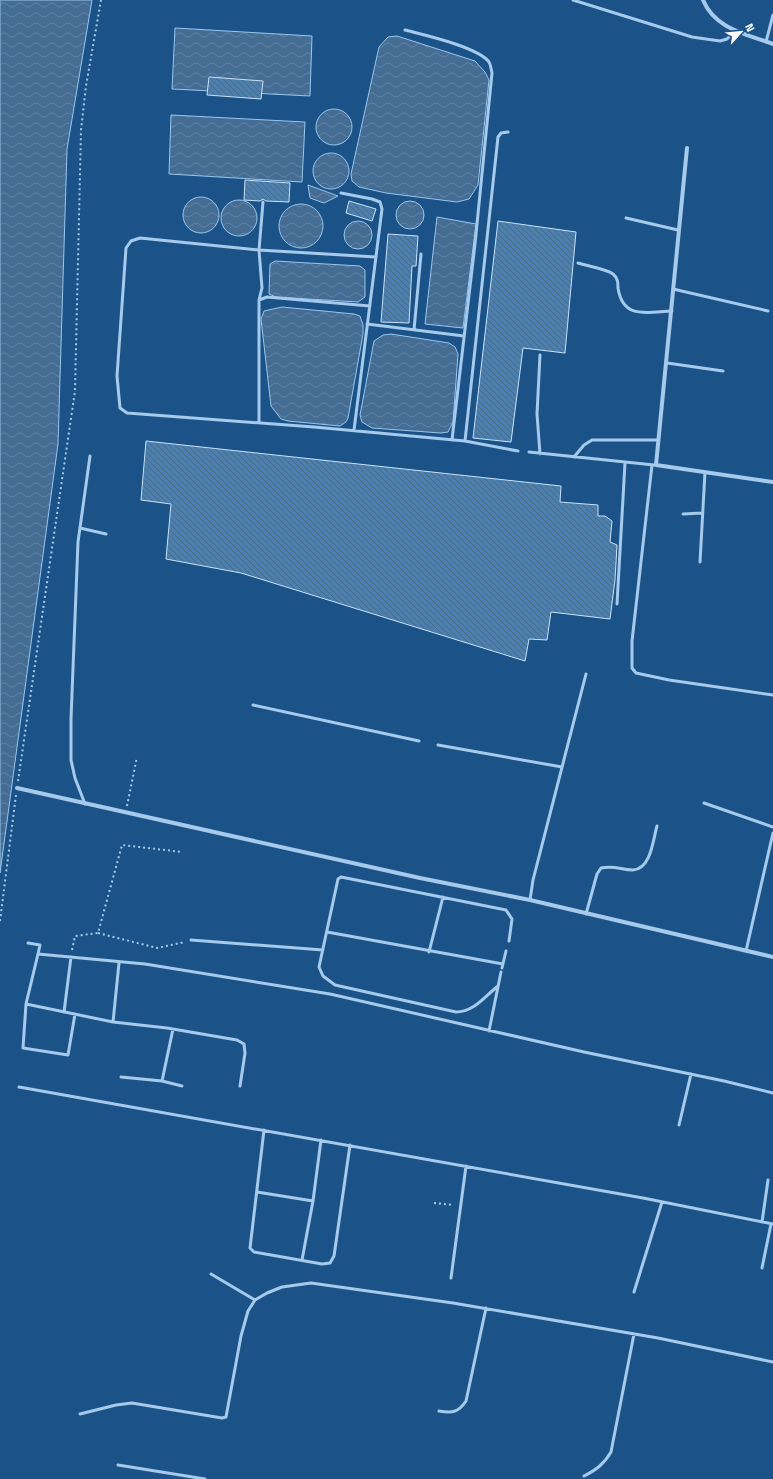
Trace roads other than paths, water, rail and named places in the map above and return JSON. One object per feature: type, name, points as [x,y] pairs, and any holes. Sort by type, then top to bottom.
[{"type":"street","points":[[703,0],[707,11],[714,19],[735,30],[773,44]]},
{"type":"street","points":[[687,148],[678,230],[667,363],[654,465],[773,482]]},
{"type":"street","points":[[17,788],[420,878],[530,900],[773,957]]},
{"type":"lane","points":[[573,0],[692,37],[720,41],[727,38],[735,30]]},
{"type":"lane","points":[[766,42],[773,15]]},
{"type":"lane","points":[[405,30],[464,47],[485,57],[490,63],[492,81],[452,440]]},
{"type":"lane","points":[[465,441],[498,137],[501,133],[508,132]]},
{"type":"lane","points":[[341,193],[380,202],[382,209],[354,430]]},
{"type":"lane","points":[[259,422],[259,300],[262,288],[259,250],[263,202]]},
{"type":"lane","points":[[626,218],[678,230]]},
{"type":"lane","points":[[376,257],[259,250],[140,238],[130,241],[126,248],[117,376],[120,408],[127,413],[259,422],[465,441],[518,451]]},
{"type":"lane","points":[[414,330],[421,254]]},
{"type":"lane","points":[[578,263],[613,274],[617,279],[620,298],[625,307],[631,311],[672,310]]},
{"type":"lane","points":[[673,288],[768,311]]},
{"type":"lane","points":[[259,300],[267,297],[370,306]]},
{"type":"lane","points":[[367,324],[464,336]]},
{"type":"lane","points":[[540,355],[537,414],[540,454]]},
{"type":"lane","points":[[667,363],[723,371]]},
{"type":"lane","points":[[574,457],[584,445],[592,440],[658,440]]},
{"type":"lane","points":[[529,452],[654,465],[632,641],[632,668],[636,673],[669,680],[773,696]]},
{"type":"lane","points":[[85,804],[75,778],[71,760],[78,542],[90,456]]},
{"type":"lane","points":[[617,604],[625,463]]},
{"type":"lane","points":[[700,562],[705,472]]},
{"type":"lane","points":[[683,514],[702,513]]},
{"type":"lane","points":[[80,528],[106,534]]},
{"type":"lane","points":[[530,900],[533,880],[586,674]]},
{"type":"lane","points":[[253,705],[419,741]]},
{"type":"lane","points":[[438,745],[562,767]]},
{"type":"lane","points":[[704,803],[773,827]]},
{"type":"lane","points":[[586,914],[597,874],[601,868],[612,865],[633,870],[642,867],[647,862],[657,826]]},
{"type":"lane","points":[[746,951],[773,832]]},
{"type":"lane","points":[[498,986],[487,997],[471,1008],[464,1012],[456,1012],[335,985],[327,980],[320,972],[319,967],[338,879],[341,877],[506,910],[512,919],[509,941]]},
{"type":"lane","points":[[429,952],[443,898]]},
{"type":"lane","points":[[327,932],[502,966],[506,951]]},
{"type":"lane","points":[[191,940],[322,950]]},
{"type":"lane","points":[[28,943],[40,945],[26,1004],[23,1048],[68,1055],[75,1014]]},
{"type":"lane","points":[[38,954],[119,963],[145,964],[330,994],[489,1031],[773,1093]]},
{"type":"lane","points":[[64,1012],[71,957]]},
{"type":"lane","points":[[113,1022],[119,963]]},
{"type":"lane","points":[[489,1031],[501,972]]},
{"type":"lane","points":[[26,1004],[113,1022],[237,1040],[244,1044],[245,1053],[240,1086]]},
{"type":"lane","points":[[162,1081],[173,1030]]},
{"type":"lane","points":[[679,1125],[691,1074]]},
{"type":"lane","points":[[121,1077],[162,1081],[182,1086]]},
{"type":"lane","points":[[19,1087],[706,1209],[772,1224],[762,1268]]},
{"type":"lane","points":[[264,1130],[250,1248],[254,1252],[322,1264],[330,1263],[334,1256],[350,1145]]},
{"type":"lane","points":[[302,1260],[313,1201],[321,1140]]},
{"type":"lane","points":[[451,1278],[466,1166]]},
{"type":"lane","points":[[762,1222],[768,1180]]},
{"type":"lane","points":[[257,1192],[313,1201]]},
{"type":"lane","points":[[634,1292],[662,1202]]},
{"type":"lane","points":[[211,1274],[255,1300]]},
{"type":"lane","points":[[80,1414],[116,1405],[132,1403],[222,1418],[226,1417],[241,1336],[248,1312],[255,1300],[267,1292],[282,1287],[311,1283],[486,1308],[634,1334],[773,1362]]},
{"type":"lane","points":[[439,1411],[453,1413],[461,1409],[466,1401],[486,1308]]},
{"type":"lane","points":[[584,1476],[598,1468],[611,1452],[634,1334]]},
{"type":"lane","points":[[118,1465],[205,1479]]},
{"type":"water","points":[[0,0],[92,0],[67,149],[58,444],[0,873]]},
{"type":"water","points":[[175,28],[312,36],[310,96],[172,89]]},
{"type":"water","points":[[397,36],[475,61],[485,72],[489,80],[478,185],[469,199],[457,202],[386,193],[359,187],[352,181],[351,174],[379,47],[388,37]]},
{"type":"water","points":[[337,109],[347,114],[351,120],[351,134],[347,140],[341,144],[331,145],[321,140],[317,134],[316,124],[321,114],[327,110]]},
{"type":"water","points":[[171,115],[305,122],[302,182],[169,174]]},
{"type":"water","points":[[334,153],[344,158],[348,164],[348,178],[344,184],[338,188],[328,189],[318,184],[314,178],[313,168],[318,158],[324,154]]},
{"type":"water","points":[[308,185],[338,196],[324,203],[310,198]]},
{"type":"water","points":[[204,197],[214,202],[218,208],[218,222],[214,228],[208,232],[198,233],[188,228],[184,222],[183,212],[188,202],[194,198]]},
{"type":"water","points":[[242,200],[252,205],[256,211],[256,225],[252,231],[246,235],[236,236],[226,231],[222,225],[221,215],[226,205],[232,201]]},
{"type":"water","points":[[410,201],[416,202],[420,205],[423,209],[423,221],[420,225],[416,228],[410,229],[404,228],[400,225],[397,221],[396,215],[397,209],[400,205],[404,202]]},
{"type":"water","points":[[301,204],[313,208],[319,214],[323,226],[319,238],[313,244],[301,248],[289,244],[283,238],[279,226],[283,214],[289,208]]},
{"type":"water","points":[[437,217],[476,224],[463,328],[425,324]]},
{"type":"water","points":[[358,221],[368,225],[372,235],[368,245],[358,249],[348,245],[344,235],[348,225]]},
{"type":"water","points":[[275,261],[360,266],[365,270],[365,297],[358,302],[276,297],[269,294],[270,264]]},
{"type":"water","points":[[282,307],[354,314],[360,316],[363,325],[363,334],[348,418],[346,422],[340,426],[281,419],[271,406],[261,319],[264,311]]},
{"type":"water","points":[[391,334],[449,343],[455,347],[458,354],[453,422],[448,432],[441,433],[372,428],[362,422],[360,415],[374,341],[383,335]]}]
